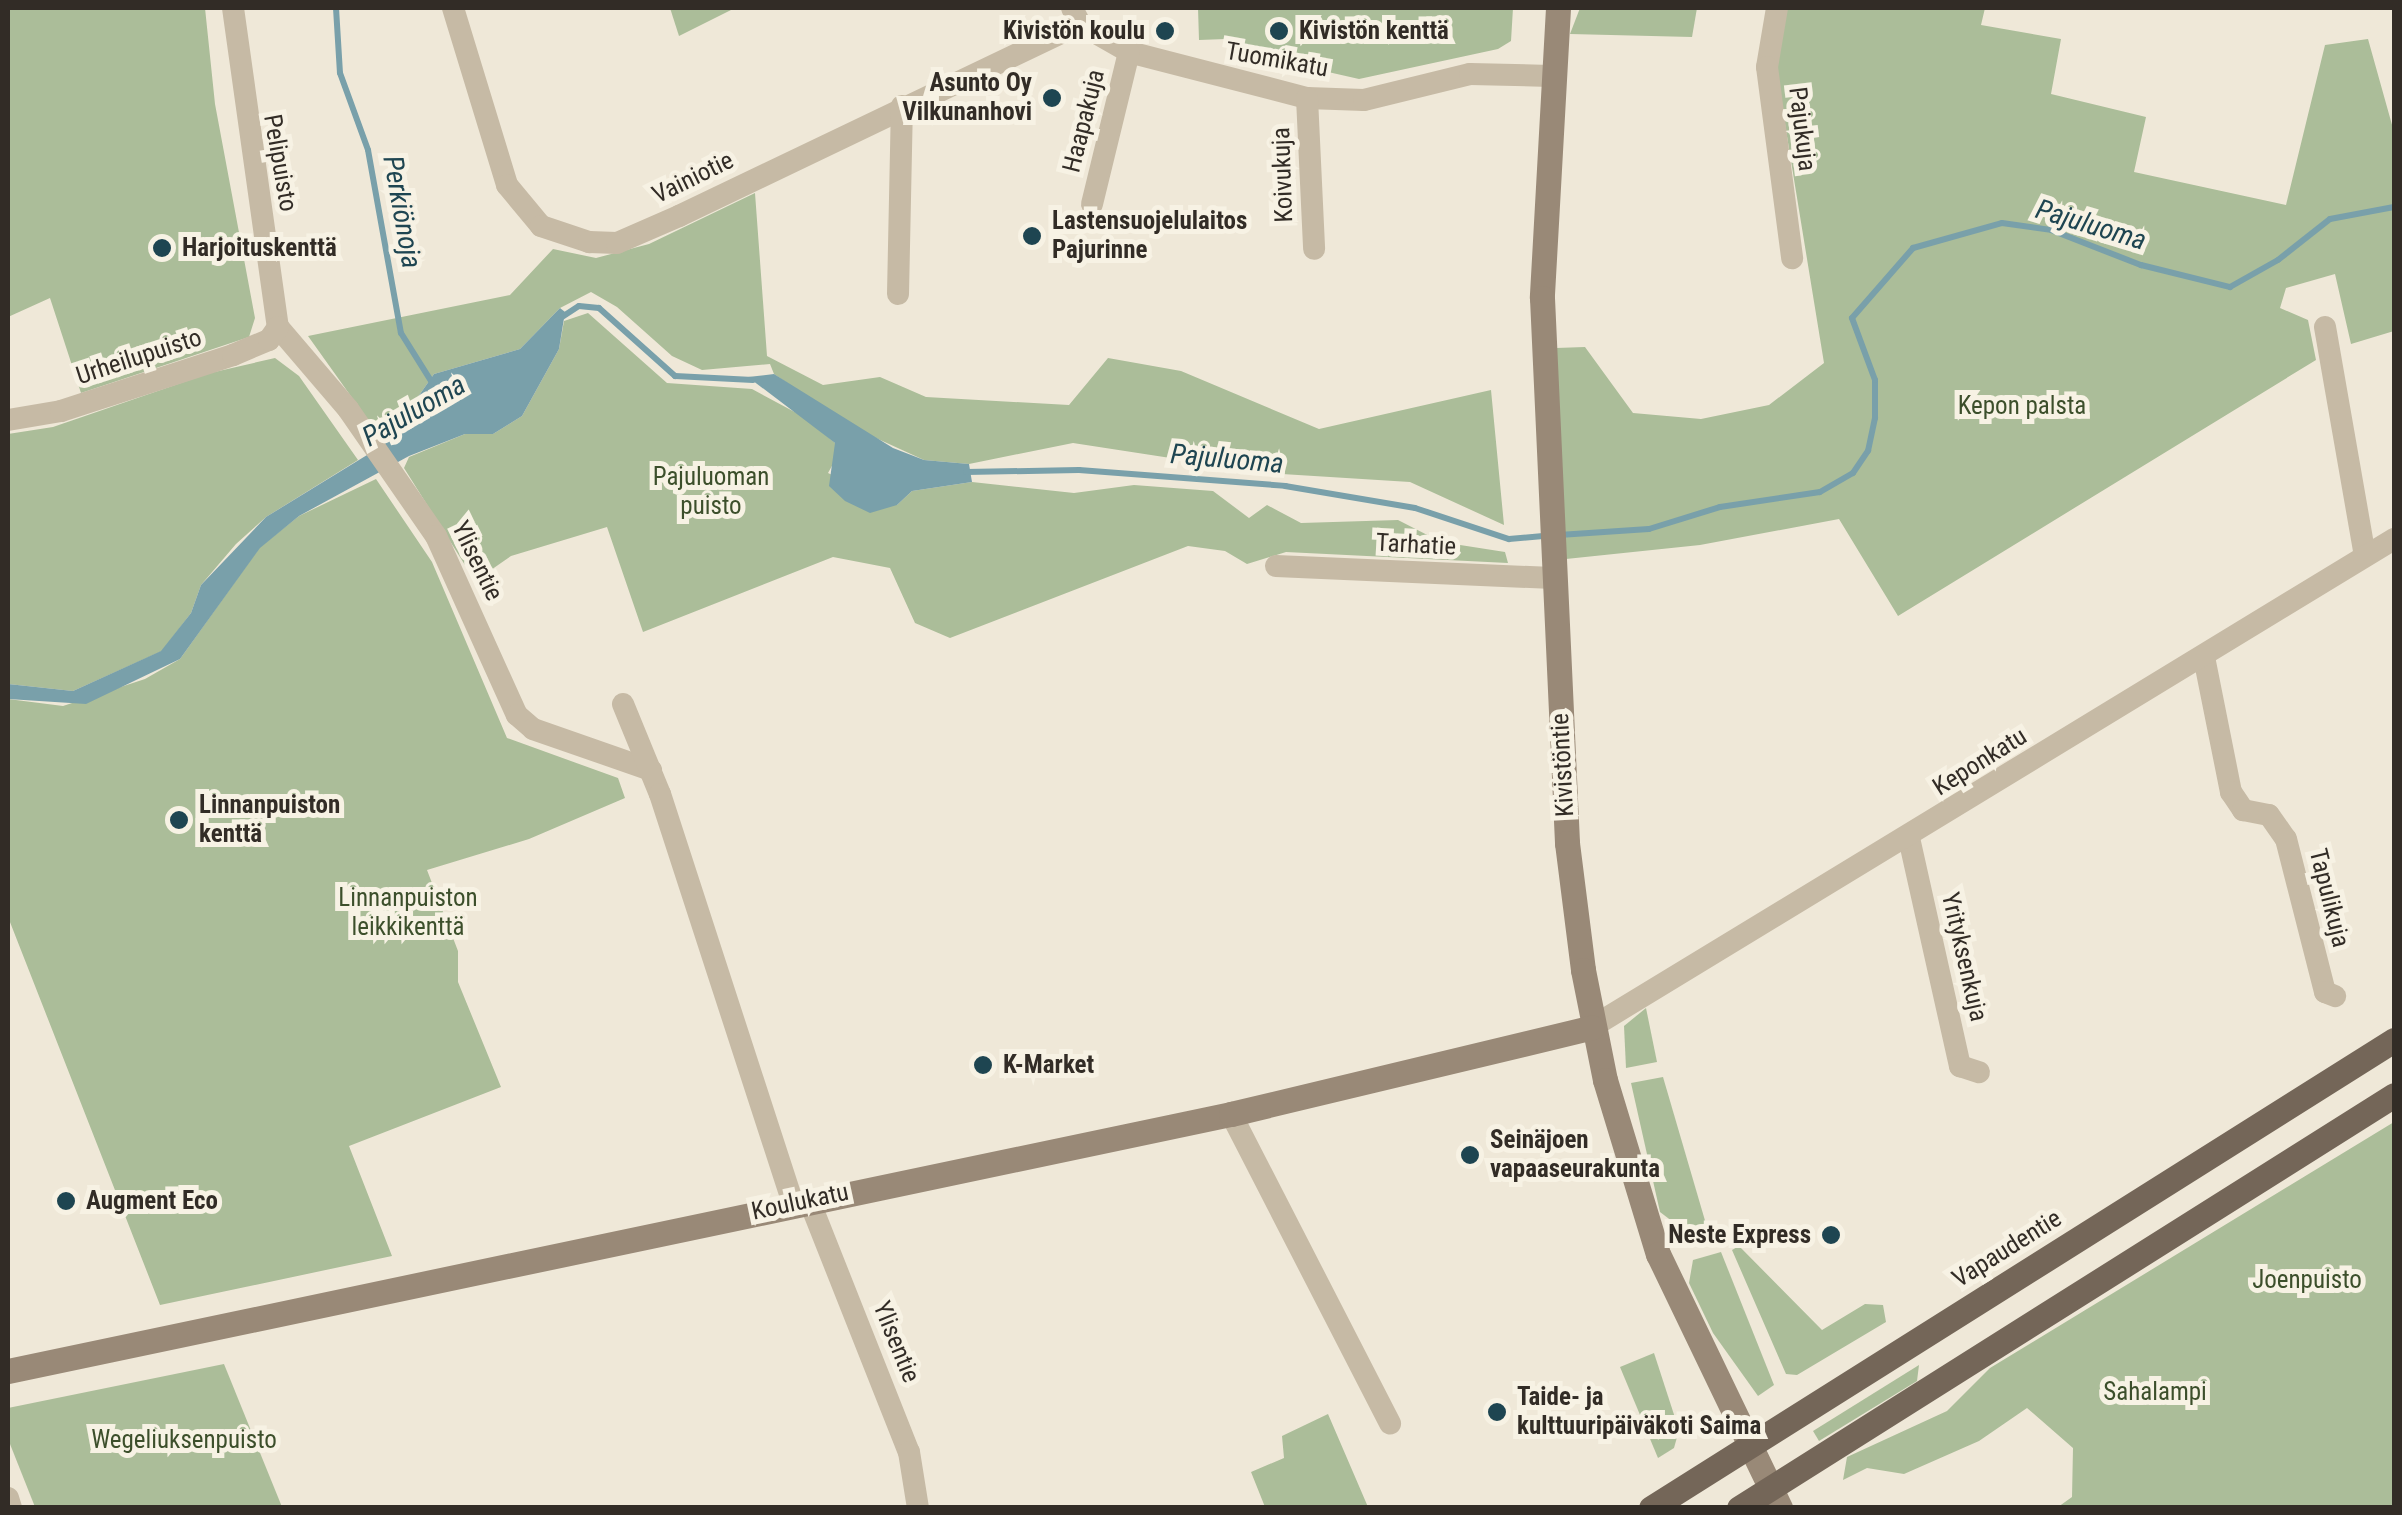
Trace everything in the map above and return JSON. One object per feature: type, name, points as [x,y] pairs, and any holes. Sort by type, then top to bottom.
[{"type":"main road","name":"Vapaudentie","points":[[1651,1508],[2394,1040]]},
{"type":"main road","points":[[1738,1508],[1775,1497],[2394,1096]]},
{"type":"street","name":"Pelipuisto","points":[[232,8],[278,326]]},
{"type":"street","name":"Vainiotie","points":[[453,8],[507,185],[541,226],[590,242],[617,243],[902,106],[1076,16]]},
{"type":"street","name":"Kivistöntie","points":[[1558,8],[1551,76],[1542,298],[1568,843],[1592,1028],[1658,1254],[1775,1497]]},
{"type":"street","name":"Pajukuja","points":[[1777,8],[1766,67],[1792,258]]},
{"type":"street","name":"Tuomikatu","points":[[1076,16],[1129,52],[1307,98],[1364,100],[1470,74],[1551,76]]},
{"type":"street","name":"Haapakuja","points":[[1092,204],[1129,52]]},
{"type":"street","name":"Koivukuja","points":[[1307,98],[1314,250]]},
{"type":"street","points":[[898,294],[902,106]]},
{"type":"street","name":"Urheilupuisto","points":[[8,420],[60,410],[216,360],[268,340],[278,326]]},
{"type":"street","name":"Ylisentie","points":[[278,326],[395,474],[460,582],[517,715],[532,729],[651,770]]},
{"type":"street","points":[[2325,327],[2366,556]]},
{"type":"street","name":"Keponkatu","points":[[1592,1028],[1910,838],[2394,539]]},
{"type":"street","name":"Tarhatie","points":[[1276,566],[1552,568]]},
{"type":"street","name":"Tapulikuja","points":[[2204,657],[2231,792],[2243,810],[2269,814],[2286,839],[2325,992],[2336,996]]},
{"type":"street","name":"Ylisentie","points":[[624,704],[651,770],[801,1202],[909,1452],[918,1508]]},
{"type":"street","name":"Yrityksenkuja","points":[[1910,838],[1960,1066],[1979,1072]]},
{"type":"street","name":"Koulukatu","points":[[8,1371],[1231,1114],[1592,1028]]},
{"type":"street","points":[[1231,1114],[1390,1424]]},
{"type":"street","points":[[8,1498],[12,1508]]},
{"type":"green space","points":[[8,8],[205,8],[215,104],[255,318],[249,337],[81,393],[50,298],[8,317]]},
{"type":"green space","points":[[670,8],[735,8],[679,36]]},
{"type":"green space","points":[[1198,8],[1513,8],[1511,41],[1498,49],[1359,79],[1284,62],[1226,39],[1199,40]]},
{"type":"green space","points":[[1580,8],[1697,8],[1692,37],[1570,34]]},
{"type":"green space","name":"Kepon palsta","points":[[1787,8],[1985,8],[1981,25],[2061,39],[2051,94],[2146,117],[2134,172],[2286,205],[2325,45],[2368,39],[2394,132],[2394,331],[2351,344],[2335,274],[2286,288],[2280,308],[2308,320],[2316,360],[1898,616],[1839,519],[1700,545],[1566,559],[1556,348],[1585,347],[1633,413],[1701,419],[1769,405],[1824,363],[1775,63]]},
{"type":"green space","points":[[755,193],[767,356],[823,385],[880,377],[926,397],[1069,405],[1108,358],[1181,371],[1319,429],[1491,390],[1504,525],[1410,482],[1268,473],[1073,443],[969,464],[924,460],[854,428],[774,374],[770,364],[702,370],[672,356],[617,307],[591,292],[560,308],[520,349],[434,374],[385,444],[308,336],[510,295],[553,249],[596,258],[649,244]]},
{"type":"green space","name":"Pajuluoman puisto","points":[[588,313],[667,383],[752,389],[804,417],[835,443],[838,455],[828,473],[897,505],[912,491],[972,482],[1074,493],[1134,485],[1213,491],[1249,518],[1267,505],[1301,523],[1398,520],[1441,542],[1505,552],[1508,563],[1286,552],[1247,564],[1225,551],[1188,546],[950,638],[915,623],[890,568],[833,557],[643,632],[607,527],[511,556],[475,581],[404,468],[409,457],[465,434],[493,434],[522,416],[559,349],[564,321]]},
{"type":"green space","points":[[275,358],[299,376],[358,460],[266,517],[236,544],[201,585],[191,613],[162,651],[73,691],[8,684],[8,434],[53,427],[210,373]]},
{"type":"green space","name":"Linnanpuiston leikkikenttä","points":[[376,479],[432,562],[507,738],[618,778],[625,798],[529,839],[427,870],[458,951],[458,982],[501,1087],[349,1146],[392,1256],[160,1305],[8,917],[8,699],[63,706],[145,679],[180,659],[260,547],[299,516]]},
{"type":"green space","points":[[1646,1008],[1657,1062],[1626,1068],[1624,1026]]},
{"type":"green space","points":[[1663,1077],[1706,1224],[1685,1231],[1660,1212],[1631,1083]]},
{"type":"green space","points":[[2394,1122],[2394,1507],[2058,1507],[2072,1497],[2073,1448],[2027,1408],[1979,1441],[1904,1474],[1867,1468],[1843,1480],[1847,1457],[1947,1411],[1990,1368]]},
{"type":"green space","points":[[1739,1246],[1822,1330],[1865,1304],[1883,1305],[1886,1322],[1797,1375],[1786,1374],[1732,1250]]},
{"type":"green space","points":[[1721,1252],[1774,1385],[1758,1396],[1713,1333],[1689,1283],[1693,1260]]},
{"type":"green space","points":[[1654,1353],[1679,1430],[1674,1448],[1658,1458],[1620,1367]]},
{"type":"green space","name":"Wegeliuksenpuisto","points":[[224,1364],[282,1507],[35,1507],[8,1439],[8,1408]]},
{"type":"green space","points":[[1919,1365],[1917,1381],[1819,1441],[1813,1431]]},
{"type":"green space","points":[[1328,1414],[1368,1507],[1265,1507],[1251,1472],[1284,1458],[1282,1436]]},
{"type":"water","points":[[560,308],[565,312],[559,349],[522,416],[493,434],[465,434],[409,456],[299,516],[260,548],[180,659],[86,704],[8,699],[8,684],[73,691],[161,651],[191,613],[201,585],[266,517],[385,444],[434,374],[520,349]]},
{"type":"water","points":[[774,374],[893,448],[924,460],[969,464],[972,482],[912,491],[897,505],[870,513],[845,501],[829,486],[835,443],[748,377]]},
{"type":"waterway","name":"Perkiönoja","points":[[336,8],[340,73],[368,150],[401,333],[433,384]]},
{"type":"waterway","name":"Pajuluoma","points":[[1559,535],[1649,529],[1720,507],[1820,492],[1853,473],[1868,451],[1875,418],[1875,380],[1852,318],[1913,248],[2002,223],[2051,230],[2141,265],[2230,287],[2278,260],[2330,219],[2394,207]]},
{"type":"waterway","name":"Pajuluoma","points":[[562,317],[579,306],[599,308],[675,376],[753,380]]},
{"type":"waterway","name":"Pajuluoma","points":[[966,472],[1079,470],[1285,486],[1415,508],[1509,539],[1546,536]]},
{"type":"place","name":"Kivistön koulu","points":[[1165,31]]},
{"type":"place","name":"Kivistön kenttä","points":[[1279,31]]},
{"type":"place","name":"Asunto Oy Vilkunanhovi","points":[[1052,98]]},
{"type":"place","name":"Lastensuojelulaitos Pajurinne","points":[[1032,236]]},
{"type":"place","name":"Harjoituskenttä","points":[[162,248]]},
{"type":"place","name":"Linnanpuiston kenttä","points":[[179,820]]},
{"type":"place","name":"K-Market","points":[[983,1065]]},
{"type":"place","name":"Seinäjoen vapaaseurakunta","points":[[1470,1155]]},
{"type":"place","name":"Augment Eco","points":[[66,1201]]},
{"type":"place","name":"Neste Express","points":[[1831,1235]]},
{"type":"place","name":"Taide- ja kulttuuripäiväkoti Saima","points":[[1497,1412]]},
{"type":"park label","name":"Joenpuisto","points":[[2307,1280]]},
{"type":"park label","name":"Sahalampi","points":[[2155,1392]]}]
